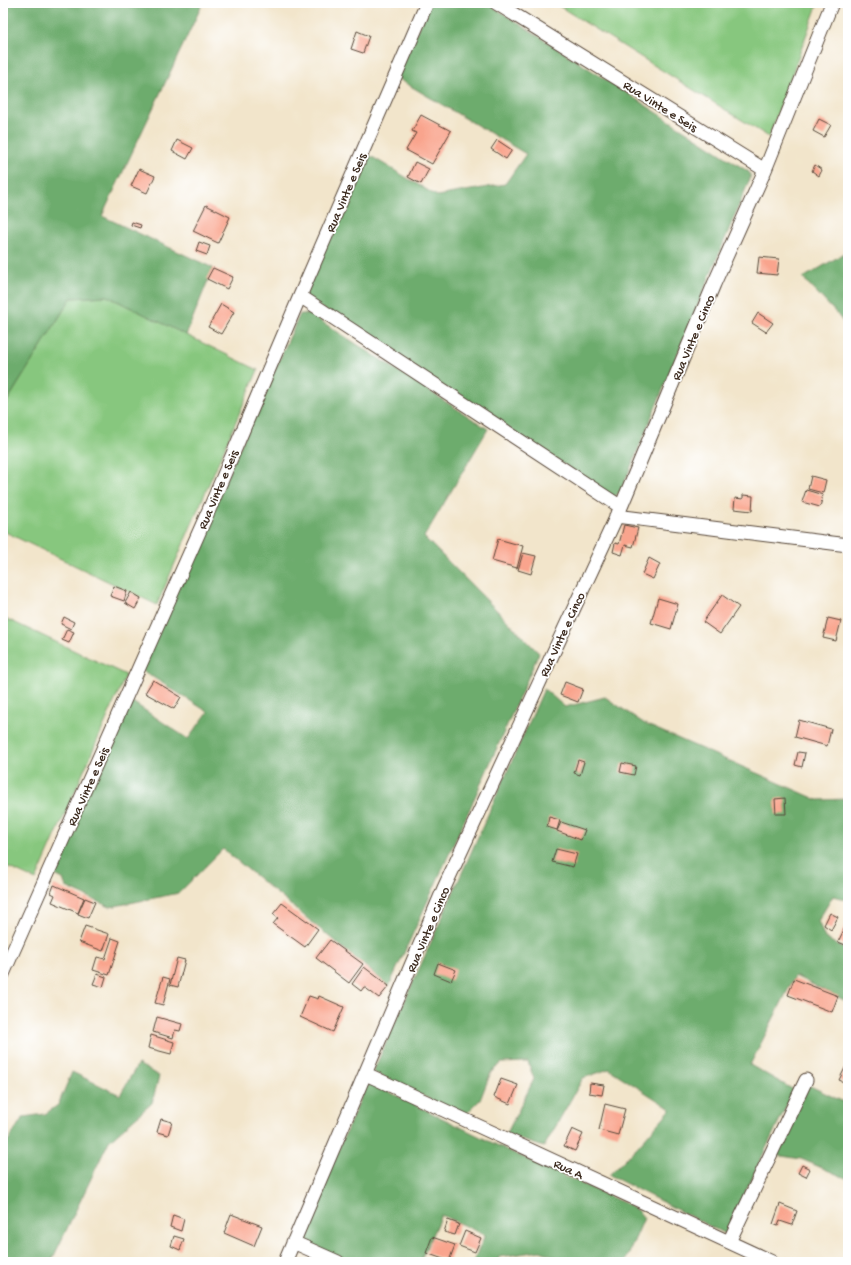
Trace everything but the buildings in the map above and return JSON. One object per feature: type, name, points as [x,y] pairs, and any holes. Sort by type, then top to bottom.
[{"type":"street","name":"Rua Vinte e Seis","points":[[3,974],[212,502],[427,3]]},
{"type":"street","name":"Rua Vinte e Seis","points":[[496,3],[765,170]]},
{"type":"street","name":"Rua Vinte e Cinco","points":[[285,1262],[444,888],[618,511],[714,284],[765,170],[832,3]]},
{"type":"street","points":[[300,296],[618,511],[848,545]]},
{"type":"street","name":"Rua A","points":[[366,1074],[772,1262]]},
{"type":"street","points":[[730,1242],[806,1080]]},
{"type":"street","points":[[293,1242],[338,1262]]},
{"type":"green space","points":[[3,3],[203,3],[102,216],[213,268],[186,335],[107,296],[71,298],[3,408]]},
{"type":"green space","points":[[430,3],[487,3],[749,172],[751,176],[621,491],[614,497],[304,297],[364,152],[437,196],[505,184],[526,154],[395,77]]},
{"type":"green space","points":[[554,3],[818,3],[769,137]]},
{"type":"green space","points":[[848,251],[848,329],[837,314],[803,278]]},
{"type":"green space","points":[[107,296],[258,370],[157,605],[3,531],[3,408],[71,298]]},
{"type":"green space","points":[[300,314],[310,314],[488,429],[424,537],[539,653],[389,986],[223,849],[179,893],[110,907],[66,887],[63,879],[51,873],[128,699],[188,739],[208,712],[140,669]]},
{"type":"green space","points":[[3,617],[126,675],[36,880],[3,865]]},
{"type":"green space","points":[[544,689],[565,707],[605,697],[645,724],[818,800],[848,799],[848,900],[833,896],[818,921],[825,938],[848,951],[848,1002],[795,976],[750,1065],[794,1090],[725,1234],[609,1175],[638,1146],[671,1109],[609,1069],[583,1078],[544,1147],[506,1135],[534,1079],[528,1062],[502,1063],[491,1072],[480,1100],[464,1116],[373,1072]]},
{"type":"green space","points":[[138,1064],[159,1076],[152,1103],[109,1141],[51,1262],[3,1262],[3,1139],[8,1141],[23,1117],[45,1114],[58,1105],[72,1072],[120,1095]]},
{"type":"green space","points":[[373,1084],[509,1151],[631,1206],[644,1218],[625,1262],[570,1262],[540,1251],[499,1257],[497,1262],[473,1262],[485,1235],[441,1215],[420,1262],[344,1262],[302,1244],[300,1238],[366,1086]]},
{"type":"green space","points":[[806,1084],[848,1104],[848,1179],[801,1159],[775,1155]]}]
